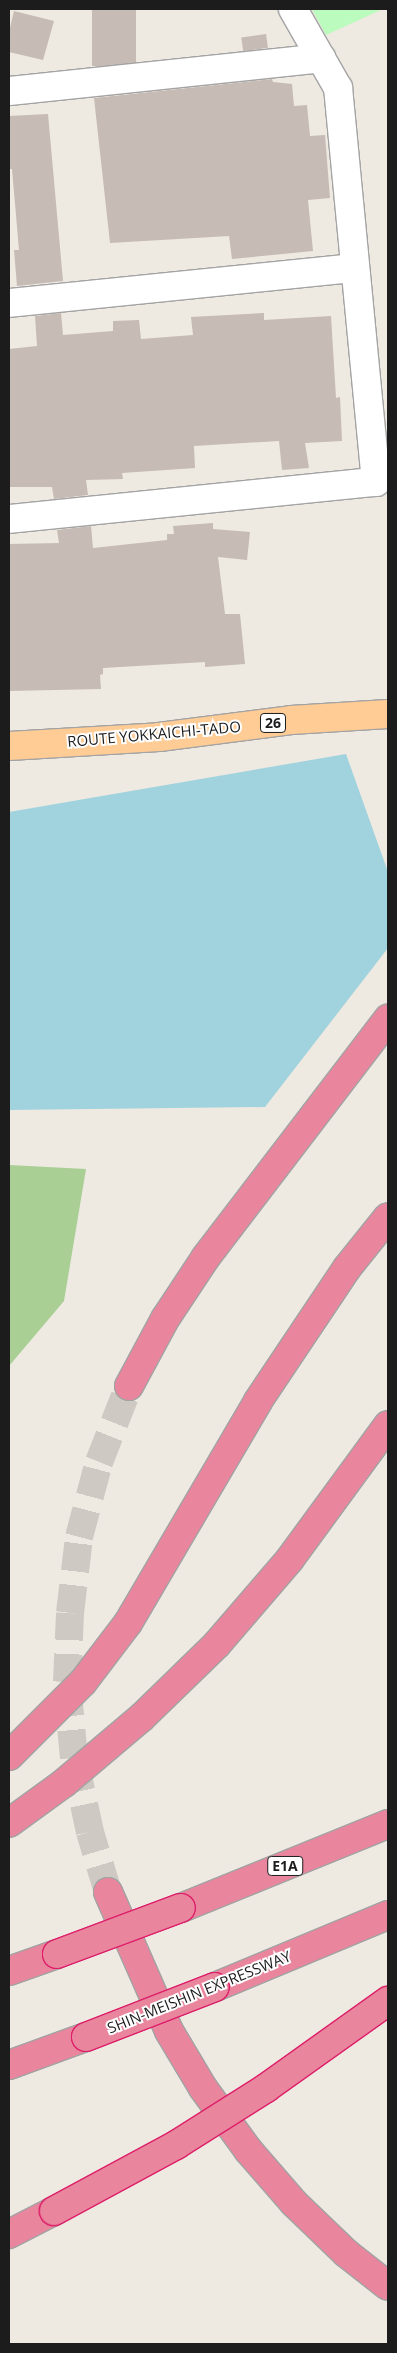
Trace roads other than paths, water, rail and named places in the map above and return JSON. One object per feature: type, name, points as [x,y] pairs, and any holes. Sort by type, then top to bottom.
[{"type":"highway","points":[[129,1386],[165,1319],[245,1203],[388,1019]]},
{"type":"highway","points":[[9,1756],[83,1682],[128,1623],[258,1401],[347,1268],[388,1217]]},
{"type":"highway","points":[[9,1823],[64,1783],[141,1718],[217,1644],[290,1559],[354,1476],[388,1425]]},
{"type":"highway","name":"E1A","points":[[9,1972],[181,1908],[388,1824]]},
{"type":"highway","points":[[108,1892],[168,2031],[203,2088],[248,2150],[294,2203],[346,2253],[388,2286]]},
{"type":"highway","name":"SHIN-MEISHIN EXPRESSWAY","points":[[9,2065],[215,1987],[388,1915]]},
{"type":"highway","points":[[9,2234],[54,2212],[201,2129],[358,2026],[388,2001]]},
{"type":"main road","name":"ROUTE YOKKAICHI-TADO","points":[[9,746],[159,737],[291,720],[388,714]]},
{"type":"street","points":[[9,519],[376,482],[353,268],[338,88],[293,9]]},
{"type":"street","points":[[9,91],[321,58]]},
{"type":"street","points":[[9,303],[353,268]]},
{"type":"water","points":[[346,754],[388,872],[388,948],[265,1107],[9,1110],[9,812]]},
{"type":"tunnel","points":[[108,1892],[90,1832],[74,1758],[67,1682],[70,1613],[79,1537],[99,1462],[129,1386]]}]
